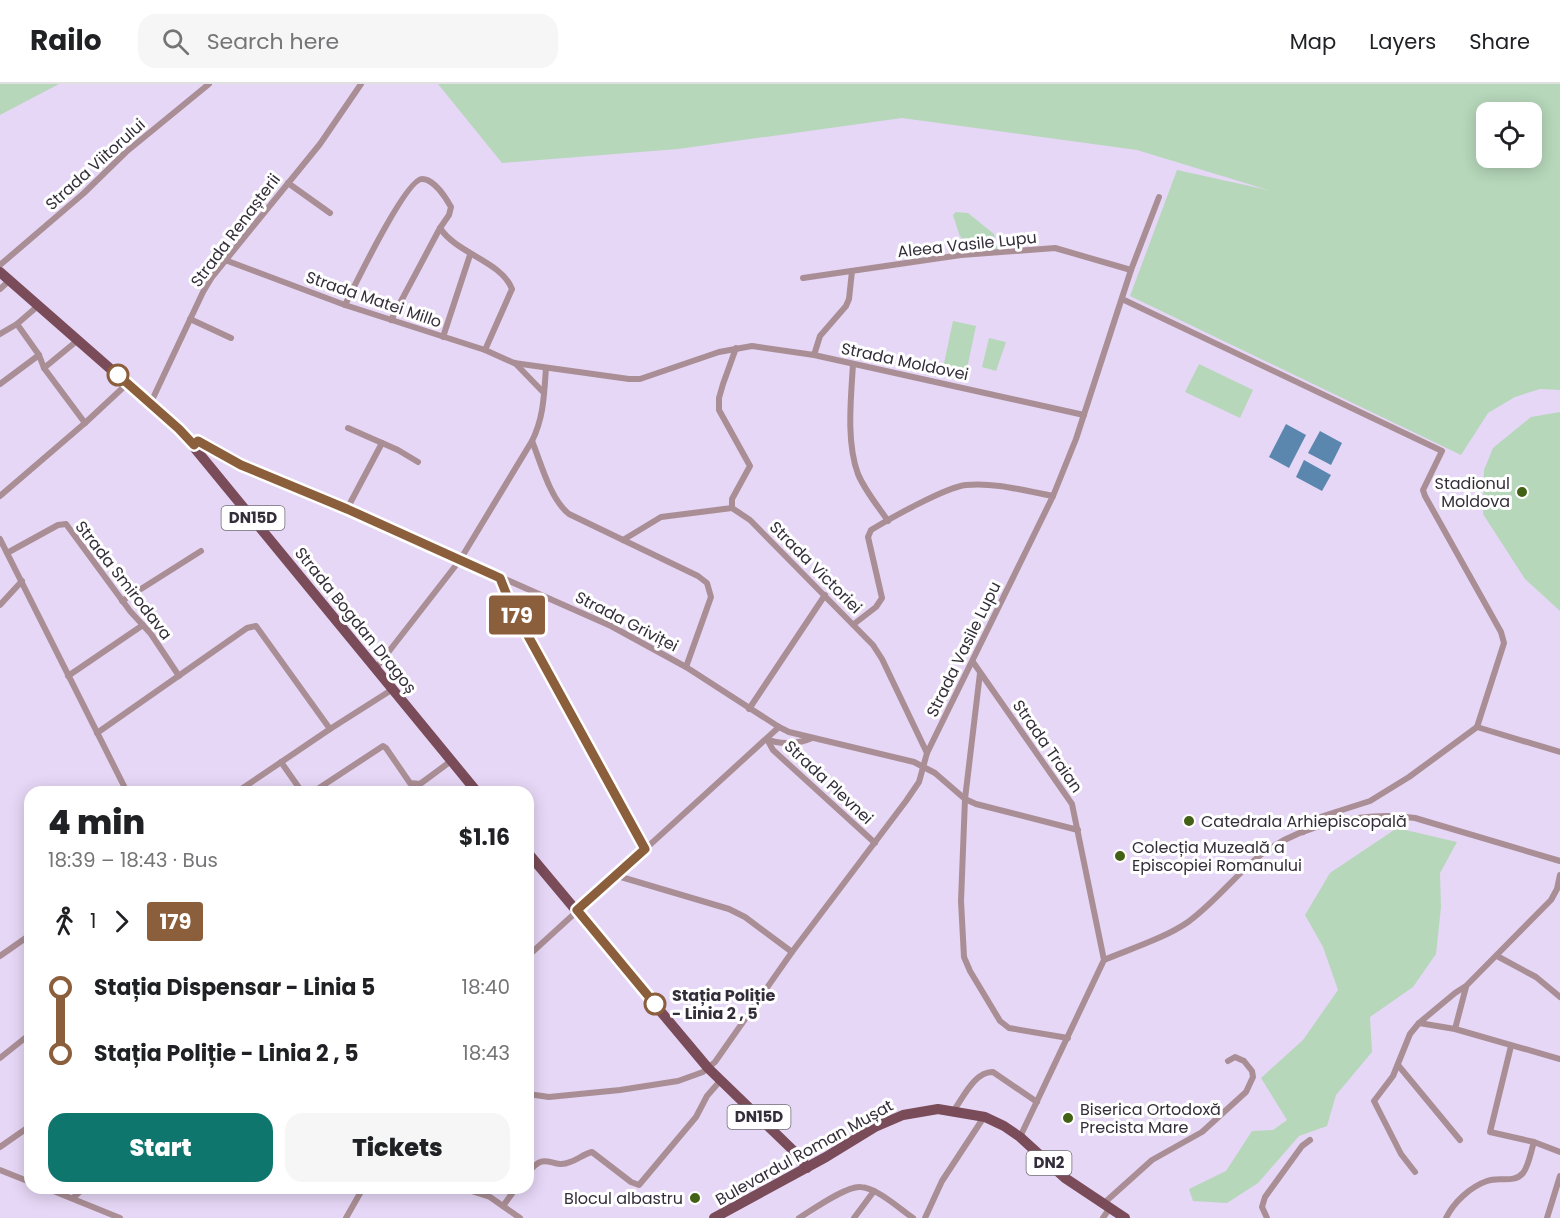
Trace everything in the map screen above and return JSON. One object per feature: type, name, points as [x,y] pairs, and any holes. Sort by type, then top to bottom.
[{"type":"main road","name":"Strada Bogdan Dragoș","points":[[0,272],[128,383],[194,445],[472,786]]},
{"type":"main road","name":"DN15D","points":[[534,860],[708,1068],[800,1157],[807,1168]]},
{"type":"main road","name":"Bulevardul Roman Mușat","points":[[714,1218],[807,1168],[875,1127],[903,1115],[938,1108],[985,1117],[1005,1126],[1105,1211],[1125,1218]]},
{"type":"street","name":"Strada Viitorului","points":[[0,265],[84,193],[126,152],[209,84]]},
{"type":"street","name":"Strada Renașterii","points":[[149,402],[153,398],[203,292],[225,260],[320,144],[361,84]]},
{"type":"street","points":[[345,304],[389,220],[412,186],[418,180],[424,179],[433,184],[451,207],[449,215],[391,320]]},
{"type":"street","points":[[288,183],[330,213]]},
{"type":"street","name":"Strada Vasile Lupu","points":[[708,1068],[715,1062],[792,952],[919,782],[927,753],[1053,496],[1084,415],[1131,270],[1159,197]]},
{"type":"street","points":[[440,228],[449,239],[470,255],[503,275],[512,289],[484,350]]},
{"type":"street","name":"Aleea Vasile Lupu","points":[[803,278],[961,255],[1055,248],[1131,270]]},
{"type":"street","points":[[443,337],[470,255]]},
{"type":"street","name":"Strada Matei Millo","points":[[225,260],[391,320],[484,350],[514,363],[640,379],[719,352]]},
{"type":"street","points":[[814,355],[820,336],[846,306],[852,271]]},
{"type":"street","points":[[0,289],[10,280]]},
{"type":"street","points":[[1122,299],[1442,451],[1423,490],[1501,632],[1504,643],[1477,727],[1409,777],[1370,801],[1314,819],[1302,832]]},
{"type":"street","points":[[0,334],[17,324],[39,305]]},
{"type":"street","points":[[190,319],[231,338]]},
{"type":"street","points":[[17,324],[39,355],[44,368],[85,423]]},
{"type":"street","points":[[44,368],[78,340]]},
{"type":"street","name":"Strada Moldovei","points":[[719,352],[752,346],[814,355],[1084,415]]},
{"type":"street","points":[[623,540],[662,517],[732,508],[732,499],[750,466],[719,410],[719,398],[736,348]]},
{"type":"street","points":[[0,384],[39,355]]},
{"type":"street","name":"Strada Matei Millo","points":[[514,363],[544,393]]},
{"type":"street","points":[[853,364],[850,425],[855,466],[864,486],[888,521]]},
{"type":"street","points":[[376,668],[460,560],[532,441],[541,420],[546,368]]},
{"type":"street","points":[[0,496],[128,383]]},
{"type":"street","points":[[348,428],[418,462]]},
{"type":"street","name":"Strada Griviței","points":[[194,445],[198,441],[233,462],[347,509],[611,626],[686,667],[779,727],[924,766],[965,799],[976,804],[1078,830]]},
{"type":"street","points":[[532,441],[554,495],[563,509],[575,518],[703,579],[711,597],[686,667]]},
{"type":"street","points":[[347,509],[382,443]]},
{"type":"street","points":[[854,624],[876,607],[882,598],[868,537],[870,530],[944,492],[964,485],[978,484],[1013,488],[1053,496]]},
{"type":"street","name":"Strada Victoriei","points":[[732,508],[750,520],[873,645],[927,753]]},
{"type":"street","name":"Strada Smirodava","points":[[7,553],[58,525],[66,524],[179,676]]},
{"type":"street","points":[[0,539],[124,786]]},
{"type":"street","points":[[122,601],[201,551]]},
{"type":"street","points":[[500,578],[510,603],[645,849]]},
{"type":"street","points":[[0,605],[22,581]]},
{"type":"street","points":[[749,709],[825,595]]},
{"type":"street","points":[[68,676],[143,625]]},
{"type":"street","points":[[97,733],[247,628],[256,626],[330,729]]},
{"type":"street","name":"Strada Traian","points":[[973,662],[1072,804],[1104,960]]},
{"type":"street","points":[[980,673],[965,799],[961,901],[964,957],[1000,1021],[1009,1028],[1068,1038]]},
{"type":"street","points":[[246,786],[393,689]]},
{"type":"street","points":[[534,950],[779,727]]},
{"type":"street","points":[[1477,727],[1560,752]]},
{"type":"street","name":"Strada Griviței","points":[[767,739],[775,743],[806,741],[812,737]]},
{"type":"street","name":"Strada Plevnei","points":[[767,739],[773,750],[875,843]]},
{"type":"street","points":[[322,786],[382,746],[386,748],[410,783],[414,784],[420,784],[451,761]]},
{"type":"street","points":[[281,762],[298,786]]},
{"type":"street","points":[[1020,1137],[1104,960],[1187,922],[1262,854],[1280,842],[1302,832],[1360,818],[1402,817],[1560,861]]},
{"type":"street","points":[[618,873],[621,877],[729,909],[745,917],[792,952]]},
{"type":"street","points":[[1415,1172],[1401,1154],[1374,1101],[1393,1076],[1410,1034],[1419,1023],[1466,986],[1551,900],[1560,875]]},
{"type":"street","points":[[0,956],[24,939]]},
{"type":"street","points":[[1497,956],[1536,977],[1560,997]]},
{"type":"street","points":[[1455,1029],[1466,986]]},
{"type":"street","points":[[1419,1023],[1455,1029],[1560,1059]]},
{"type":"street","points":[[0,1058],[24,1039]]},
{"type":"street","points":[[1511,1046],[1490,1132],[1534,1142],[1560,1152]]},
{"type":"street","points":[[1105,1211],[1152,1160],[1202,1132],[1246,1092],[1253,1077],[1252,1071],[1244,1061],[1235,1057],[1228,1060]]},
{"type":"street","points":[[1398,1065],[1460,1140]]},
{"type":"street","points":[[534,1095],[549,1097],[620,1090],[689,1078],[708,1068]]},
{"type":"street","points":[[954,1110],[972,1085],[987,1072],[993,1072],[1037,1102]]},
{"type":"street","points":[[534,1166],[545,1159],[567,1164],[592,1152],[631,1182],[639,1185],[696,1117],[707,1096],[720,1081]]},
{"type":"street","points":[[925,1218],[942,1181],[985,1117]]},
{"type":"street","points":[[0,1147],[24,1130]]},
{"type":"street","points":[[1267,1218],[1262,1207],[1265,1197],[1302,1146],[1310,1140]]},
{"type":"street","points":[[1446,1218],[1450,1209],[1477,1186],[1495,1179],[1510,1179],[1521,1175],[1534,1142]]},
{"type":"street","points":[[1,1169],[24,1179]]},
{"type":"street","points":[[1548,1218],[1560,1176]]},
{"type":"street","points":[[799,1218],[854,1187],[862,1186],[874,1191],[913,1218]]},
{"type":"street","points":[[854,1218],[874,1191]]},
{"type":"street","points":[[62,1194],[120,1218]]},
{"type":"street","points":[[73,1198],[77,1194]]},
{"type":"street","points":[[346,1218],[360,1194]]},
{"type":"street","points":[[483,1194],[520,1218]]},
{"type":"street","points":[[503,1206],[512,1194]]},
{"type":"green space","points":[[0,84],[59,84],[0,115]]},
{"type":"green space","points":[[438,84],[1560,84],[1560,390],[1540,389],[1515,397],[1488,413],[1461,455],[1130,296],[1177,170],[1268,190],[1137,150],[902,118],[678,149],[502,163]]},
{"type":"green space","points":[[956,212],[968,213],[994,234],[998,251],[984,252],[968,249],[959,234],[953,215]]},
{"type":"green space","points":[[953,321],[976,326],[966,373],[943,368]]},
{"type":"green space","points":[[989,338],[1006,342],[996,371],[982,367]]},
{"type":"green space","points":[[1199,364],[1253,390],[1240,418],[1185,392]]},
{"type":"green space","name":"Stadionul Moldova","points":[[1560,412],[1560,611],[1525,579],[1483,514],[1484,470],[1493,448],[1531,417]]},
{"type":"green space","points":[[1397,828],[1457,842],[1440,873],[1441,907],[1436,954],[1413,987],[1370,1017],[1372,1052],[1336,1095],[1327,1126],[1299,1136],[1258,1183],[1227,1203],[1193,1201],[1189,1189],[1226,1171],[1252,1131],[1273,1130],[1287,1120],[1261,1078],[1303,1040],[1338,990],[1323,947],[1305,915],[1330,873]]},
{"type":"water","points":[[1286,424],[1306,435],[1289,468],[1269,457]]},
{"type":"water","points":[[1320,431],[1342,443],[1331,465],[1308,453]]},
{"type":"water","points":[[1304,460],[1331,475],[1322,491],[1296,477]]},
{"type":"bus line","name":"179","points":[[118,375],[194,445],[198,441],[241,465],[347,509],[500,578],[510,603],[645,849],[577,910],[655,1004]]},
{"type":"place","name":"Stadionul Moldova","points":[[1522,492]]},
{"type":"place","name":"Catedrala Arhiepiscopală","points":[[1189,821]]},
{"type":"place","name":"Colecția Muzeală a Episcopiei Romanului","points":[[1120,856]]},
{"type":"place","name":"Stația Poliție - Linia 2 , 5","points":[[655,1004]]},
{"type":"place","name":"Biserica Ortodoxă Precista Mare","points":[[1068,1118]]},
{"type":"place","name":"Blocul albastru","points":[[695,1198]]}]
